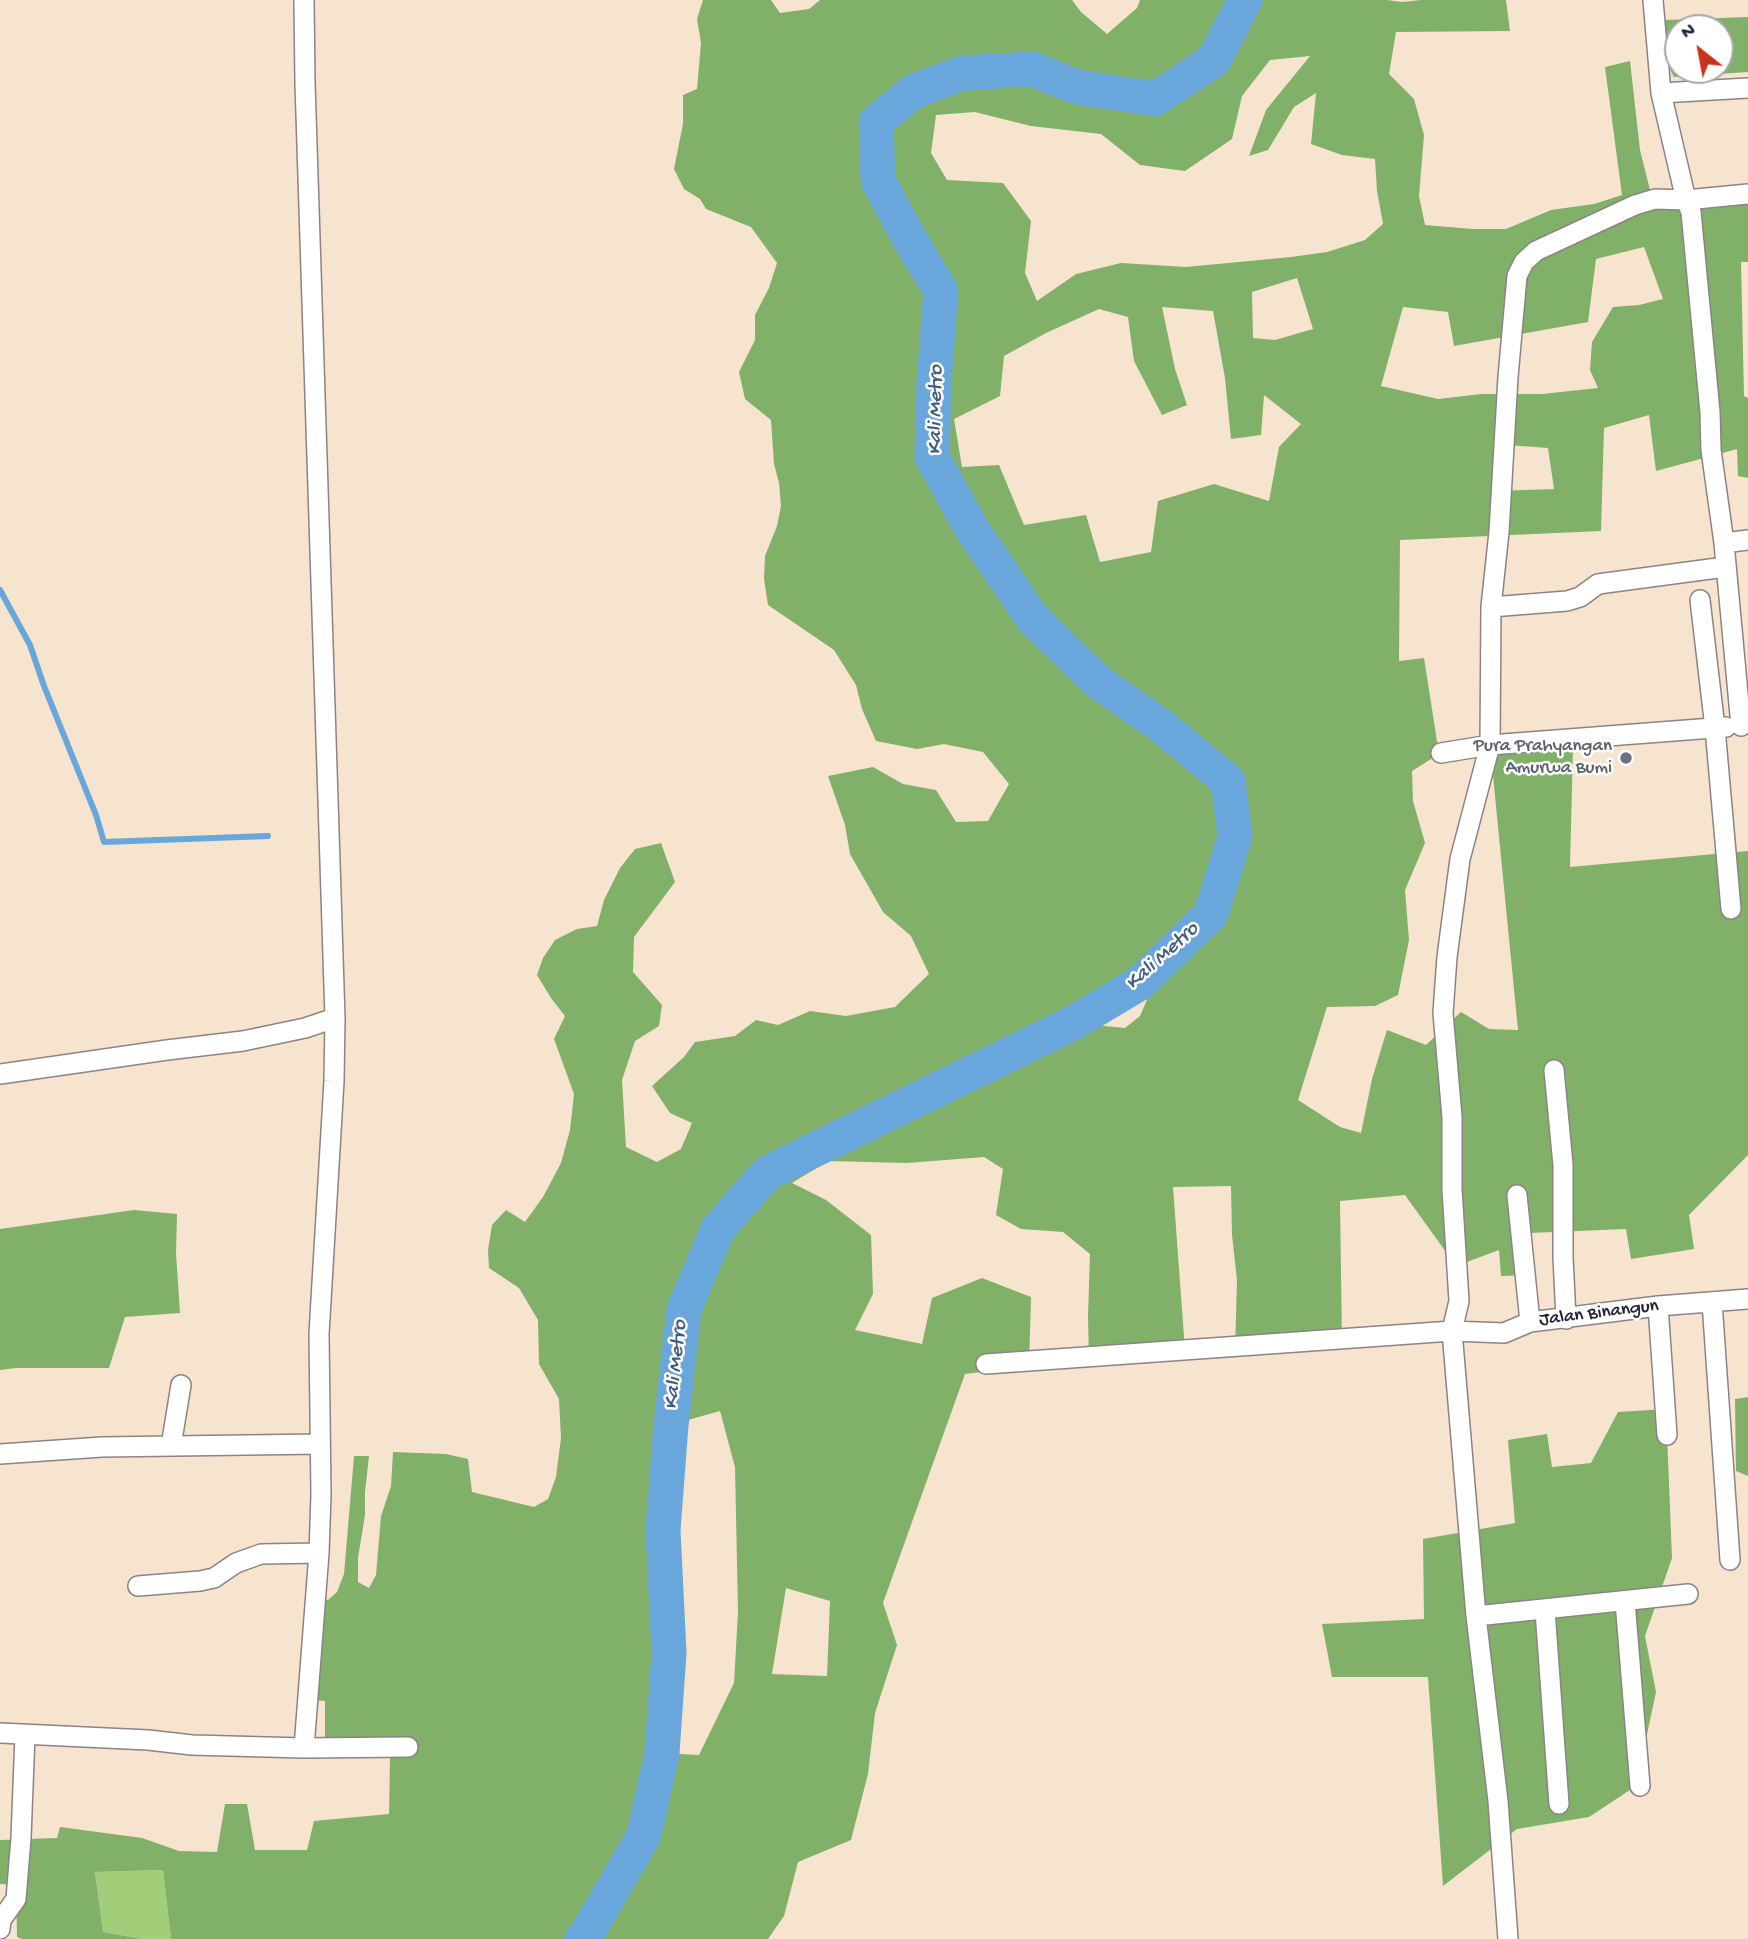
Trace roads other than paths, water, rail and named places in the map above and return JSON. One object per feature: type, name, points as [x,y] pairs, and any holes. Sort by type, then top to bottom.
[{"type":"street","points":[[303,0],[335,1018],[334,1081],[319,1334],[319,1553],[304,1748]]},
{"type":"street","points":[[1441,753],[1490,745],[1745,726],[1711,450],[1710,412],[1691,212],[1661,93],[1653,0]]},
{"type":"street","points":[[1661,93],[1748,88]]},
{"type":"street","points":[[1508,1939],[1498,1801],[1476,1616],[1452,1331],[1459,1301],[1452,1189],[1452,1117],[1443,1013],[1447,957],[1460,859],[1490,745],[1491,607],[1499,532],[1517,276],[1524,262],[1536,251],[1635,205],[1655,199],[1686,200],[1748,194]]},
{"type":"street","points":[[1724,543],[1748,540]]},
{"type":"street","points":[[1491,607],[1567,601],[1580,597],[1598,584],[1725,566]]},
{"type":"street","points":[[1700,600],[1715,728],[1731,909]]},
{"type":"street","points":[[0,1074],[243,1041],[305,1028],[335,1018]]},
{"type":"street","points":[[1554,1070],[1563,1165],[1566,1319]]},
{"type":"street","points":[[1517,1195],[1530,1322]]},
{"type":"street","name":"Jalan Binangun","points":[[986,1364],[1452,1331],[1504,1333],[1530,1322],[1658,1306],[1748,1299]]},
{"type":"street","points":[[1712,1302],[1730,1560]]},
{"type":"street","points":[[1658,1306],[1667,1435]]},
{"type":"street","points":[[170,1446],[181,1385]]},
{"type":"street","points":[[0,1454],[102,1447],[320,1444]]},
{"type":"street","points":[[138,1586],[214,1578],[236,1563],[261,1554],[319,1553]]},
{"type":"street","points":[[1476,1616],[1688,1594]]},
{"type":"street","points":[[1625,1601],[1640,1786]]},
{"type":"street","points":[[1545,1610],[1559,1804]]},
{"type":"street","points":[[0,1733],[148,1740],[192,1745],[408,1747]]},
{"type":"street","points":[[0,1929],[1,1920],[16,1899],[26,1735]]},
{"type":"waterway","name":"Kali Metro","points":[[582,1939],[644,1835],[662,1753],[669,1653],[663,1530],[671,1425],[684,1309],[718,1229],[767,1173],[1073,1023],[1140,983],[1211,914],[1235,836],[1228,781],[1160,725],[1097,681],[1033,619],[972,529],[932,457],[934,380],[941,291],[878,180],[876,122],[914,91],[963,73],[1032,69],[1077,87],[1155,99],[1214,60],[1245,0]]},
{"type":"waterway","points":[[0,590],[30,645],[104,842],[268,836]]},
{"type":"place","name":"Pura Prahyangan Amurwa Bumi","points":[[1626,758]]}]
